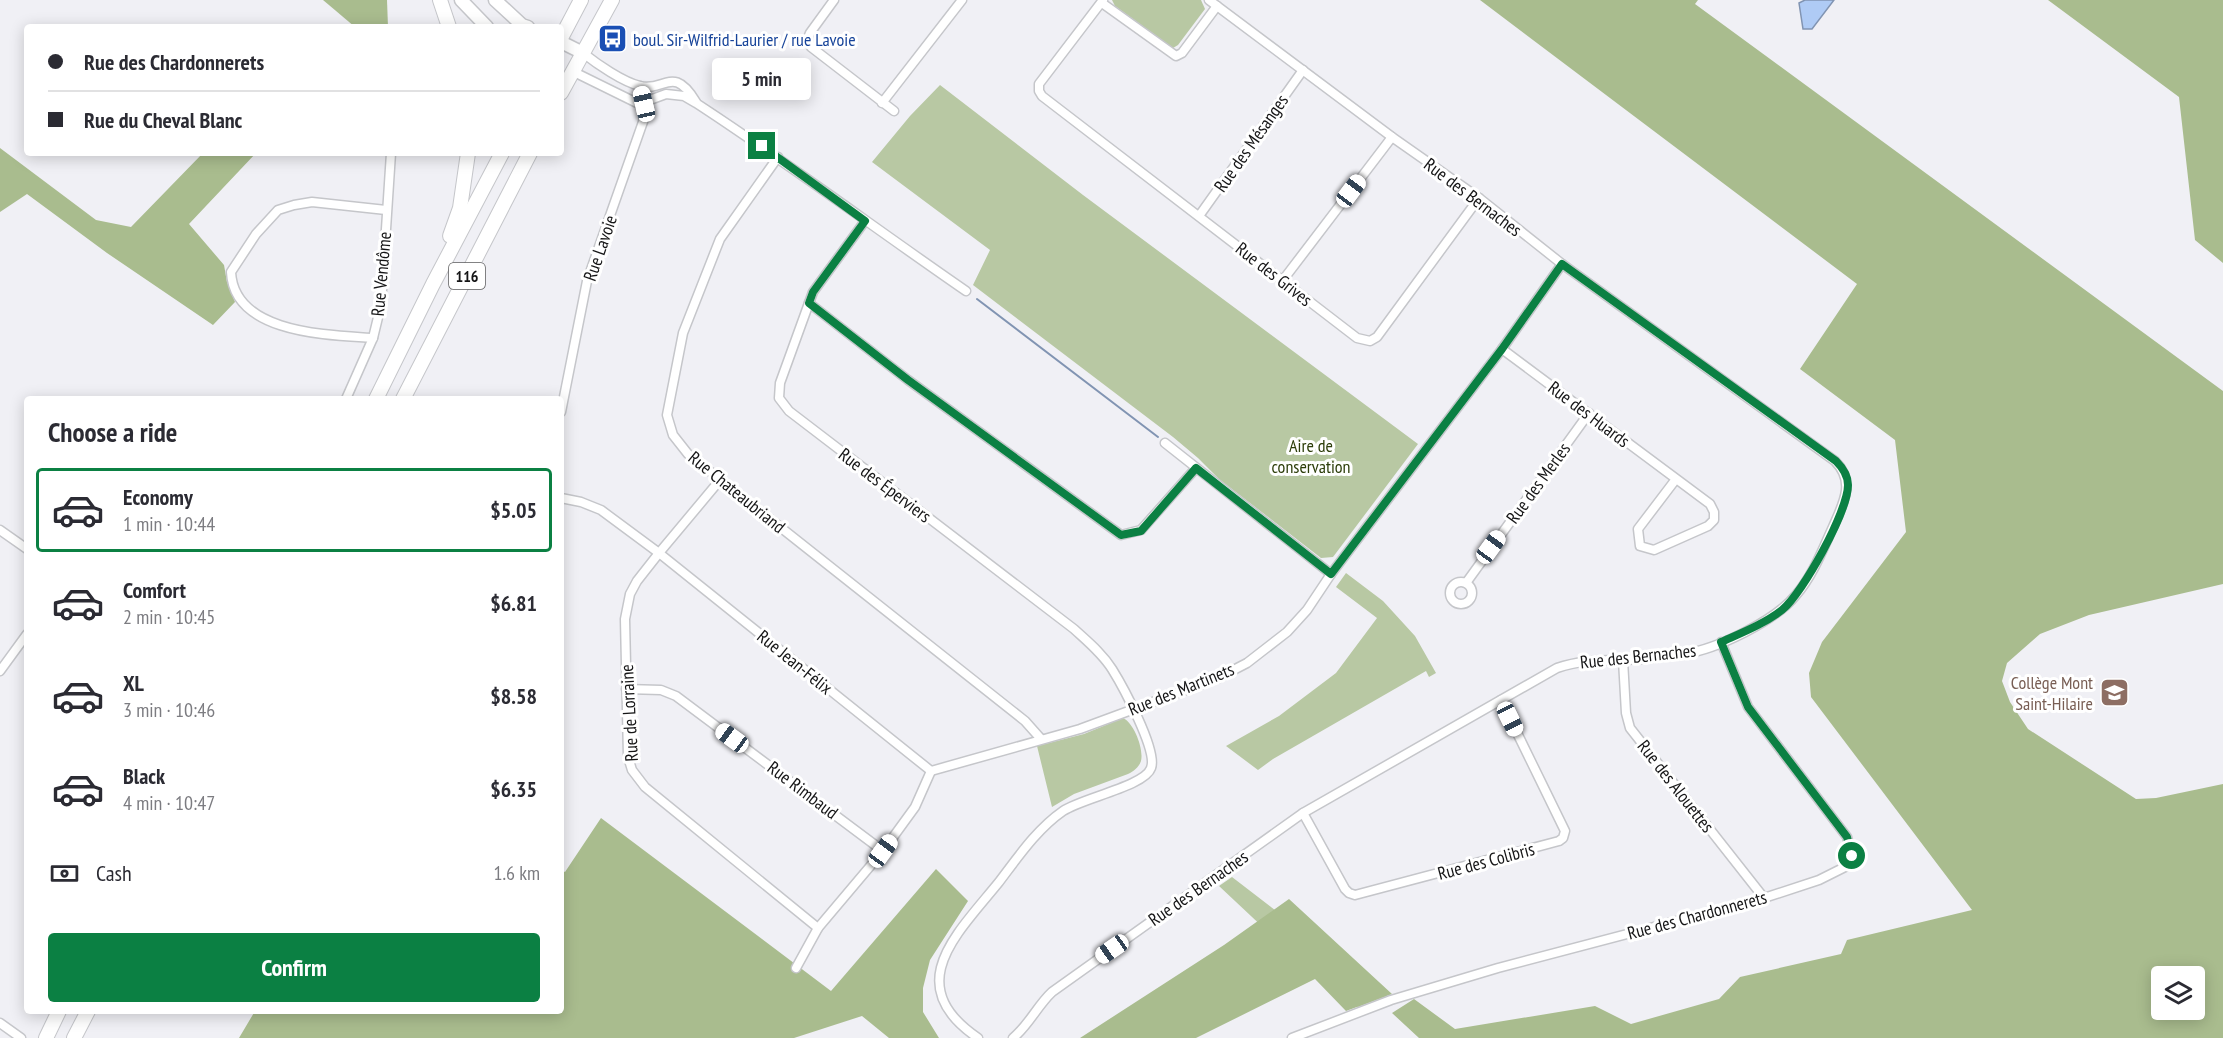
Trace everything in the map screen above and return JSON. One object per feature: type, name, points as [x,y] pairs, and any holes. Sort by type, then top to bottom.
[{"type":"main road","points":[[440,0],[447,24]]},
{"type":"main road","points":[[564,34],[581,0]]},
{"type":"main road","points":[[568,70],[583,53],[612,0]]},
{"type":"main road","points":[[433,284],[460,208],[468,156]]},
{"type":"main road","name":"116","points":[[377,396],[500,156]]},
{"type":"main road","name":"116","points":[[405,396],[528,156]]},
{"type":"main road","points":[[46,1038],[58,1014]]},
{"type":"main road","points":[[74,1038],[86,1014]]},
{"type":"street","points":[[462,0],[484,24]]},
{"type":"street","points":[[495,0],[521,24]]},
{"type":"street","points":[[834,0],[808,38],[811,47],[894,111]]},
{"type":"street","points":[[882,103],[962,0]]},
{"type":"street","points":[[1103,1],[1176,56],[1182,53],[1213,3]]},
{"type":"street","name":"Rue des Grives","points":[[1103,1],[1039,84],[1042,96],[1357,338],[1370,341],[1377,337],[1479,198]]},
{"type":"street","name":"Rue des Bernaches","points":[[1013,1038],[1042,1001],[1052,992],[1303,813],[1557,668],[1583,661],[1684,654],[1721,642],[1773,616],[1783,609],[1806,582],[1846,500],[1848,483],[1836,461],[1562,264],[1479,198],[1392,137],[1213,3]]},
{"type":"street","points":[[564,42],[601,67],[640,86],[674,81],[685,88],[696,103]]},
{"type":"street","points":[[568,70],[644,104],[666,94],[684,96],[778,157],[966,291]]},
{"type":"street","name":"Rue des Mésanges","points":[[1199,216],[1303,70]]},
{"type":"street","name":"Rue Lavoie","points":[[564,397],[587,281],[644,119],[644,104],[640,86]]},
{"type":"street","points":[[1283,280],[1392,137]]},
{"type":"street","name":"Rue Vendôme","points":[[346,396],[373,338],[381,305],[391,156]]},
{"type":"street","name":"Rue Chateaubriand","points":[[778,157],[720,239],[683,333],[668,406],[669,426],[679,444],[688,454],[1025,721],[1041,739]]},
{"type":"street","name":"Rue Vendôme","points":[[373,338],[315,334],[288,329],[263,318],[240,299],[231,279],[231,272],[255,234],[278,210],[312,202],[387,210]]},
{"type":"street","name":"Rue des Éperviers","points":[[865,221],[813,292],[780,383],[779,398],[784,406],[1074,629],[1100,653],[1111,668],[1132,709]]},
{"type":"street","name":"Rue des Martinets","points":[[1041,739],[1080,729],[1218,678],[1247,663],[1287,632],[1307,610],[1331,574],[1502,349],[1562,264]]},
{"type":"street","points":[[809,303],[908,380],[1121,535],[1141,531],[1196,468]]},
{"type":"street","name":"Rue des Huards","points":[[1502,349],[1710,504],[1714,512],[1714,520],[1708,526],[1654,550],[1640,546],[1638,530],[1676,479]]},
{"type":"street","name":"Rue des Merles","points":[[1466,583],[1589,413]]},
{"type":"street","points":[[1165,443],[1331,574]]},
{"type":"street","name":"Rue de Lorraine","points":[[720,480],[638,581],[627,605],[625,619],[628,757],[636,777],[645,787],[818,928]]},
{"type":"street","name":"Rue Jean-Félix","points":[[564,499],[601,510],[659,553],[931,771]]},
{"type":"street","points":[[0,530],[24,547]]},
{"type":"street","points":[[0,671],[24,638]]},
{"type":"street","name":"Rue des Chardonnerets","points":[[1292,1038],[1391,999],[1498,968],[1764,898],[1820,880],[1847,866],[1852,856],[1847,837],[1748,707],[1721,642]]},
{"type":"street","name":"Rue des Alouettes","points":[[1623,660],[1626,713],[1630,728],[1764,898]]},
{"type":"street","name":"Rue Rimbaud","points":[[626,689],[661,690],[676,696],[883,851]]},
{"type":"street","name":"Rue des Colibris","points":[[1303,813],[1345,889],[1355,895],[1559,841],[1566,831],[1501,700]]},
{"type":"street","points":[[978,1038],[951,1015],[941,995],[939,975],[948,947],[1029,843],[1048,823],[1072,805],[1138,782],[1147,776],[1153,757],[1132,709]]},
{"type":"street","points":[[796,968],[818,928],[883,851],[915,807],[931,771],[1041,739]]},
{"type":"street","points":[[0,1023],[21,1038]]},
{"type":"green space","points":[[323,0],[387,0],[388,24],[351,24]]},
{"type":"green space","points":[[1112,0],[1201,0],[1205,9],[1178,45],[1173,48],[1115,6]]},
{"type":"green space","points":[[1480,0],[1698,0],[1695,4],[2223,391],[2223,584],[2089,615],[2040,634],[2007,663],[2002,681],[2010,702],[2028,729],[2136,799],[2156,798],[2223,784],[2223,1038],[1419,1038],[1392,1013],[1414,999],[1455,1029],[1595,1006],[1631,1024],[1719,999],[1740,977],[1841,954],[1847,940],[1972,910],[1811,697],[1809,673],[1822,642],[1906,532],[1895,440],[1800,369],[1857,284]]},
{"type":"green space","points":[[2048,0],[2223,0],[2223,263],[2195,240],[2179,97]]},
{"type":"green space","name":"Aire de conservation","points":[[940,85],[1083,195],[1418,444],[1333,557],[1321,558],[1219,479],[1173,437],[973,285],[990,250],[872,162],[910,116]]},
{"type":"green space","points":[[0,148],[96,220],[131,227],[200,156],[253,156],[189,224],[224,265],[227,282],[235,302],[213,325],[107,253],[27,194],[0,212]]},
{"type":"green space","points":[[1346,573],[1383,601],[1415,636],[1436,673],[1429,677],[1426,671],[1273,759],[1258,770],[1226,746],[1279,716],[1336,673],[1377,618],[1336,587]]},
{"type":"green space","points":[[1123,718],[1131,725],[1140,743],[1142,756],[1138,767],[1128,774],[1074,794],[1052,807],[1037,746],[1084,734]]},
{"type":"green space","points":[[601,818],[831,991],[936,869],[968,901],[930,960],[923,988],[923,1012],[939,1038],[889,1038],[862,1016],[794,1038],[239,1038],[253,1014],[564,1014],[565,872]]},
{"type":"green space","points":[[1232,877],[1387,996],[1358,1007],[1289,942],[1282,945],[1219,886]]},
{"type":"green space","points":[[1289,899],[1392,994],[1346,1011],[1315,979],[1196,1038],[1080,1038],[1224,945]]},
{"type":"water","points":[[1805,0],[1834,0],[1812,29],[1803,29],[1799,3]]},
{"type":"waterway","points":[[977,299],[1158,437]]},
{"type":"place","name":"boul. Sir-Wilfrid-Laurier / rue Lavoie","points":[[612,39]]},
{"type":"place","name":"Collège Mont Saint-Hilaire","points":[[2114,692]]},
{"type":"route","points":[[762,146],[865,221],[813,292],[809,303],[908,380],[1121,535],[1141,531],[1196,468],[1331,574],[1502,349],[1562,264],[1842,467],[1848,483],[1846,500],[1806,582],[1783,609],[1757,625],[1721,642],[1748,707],[1847,837],[1852,856]]}]
